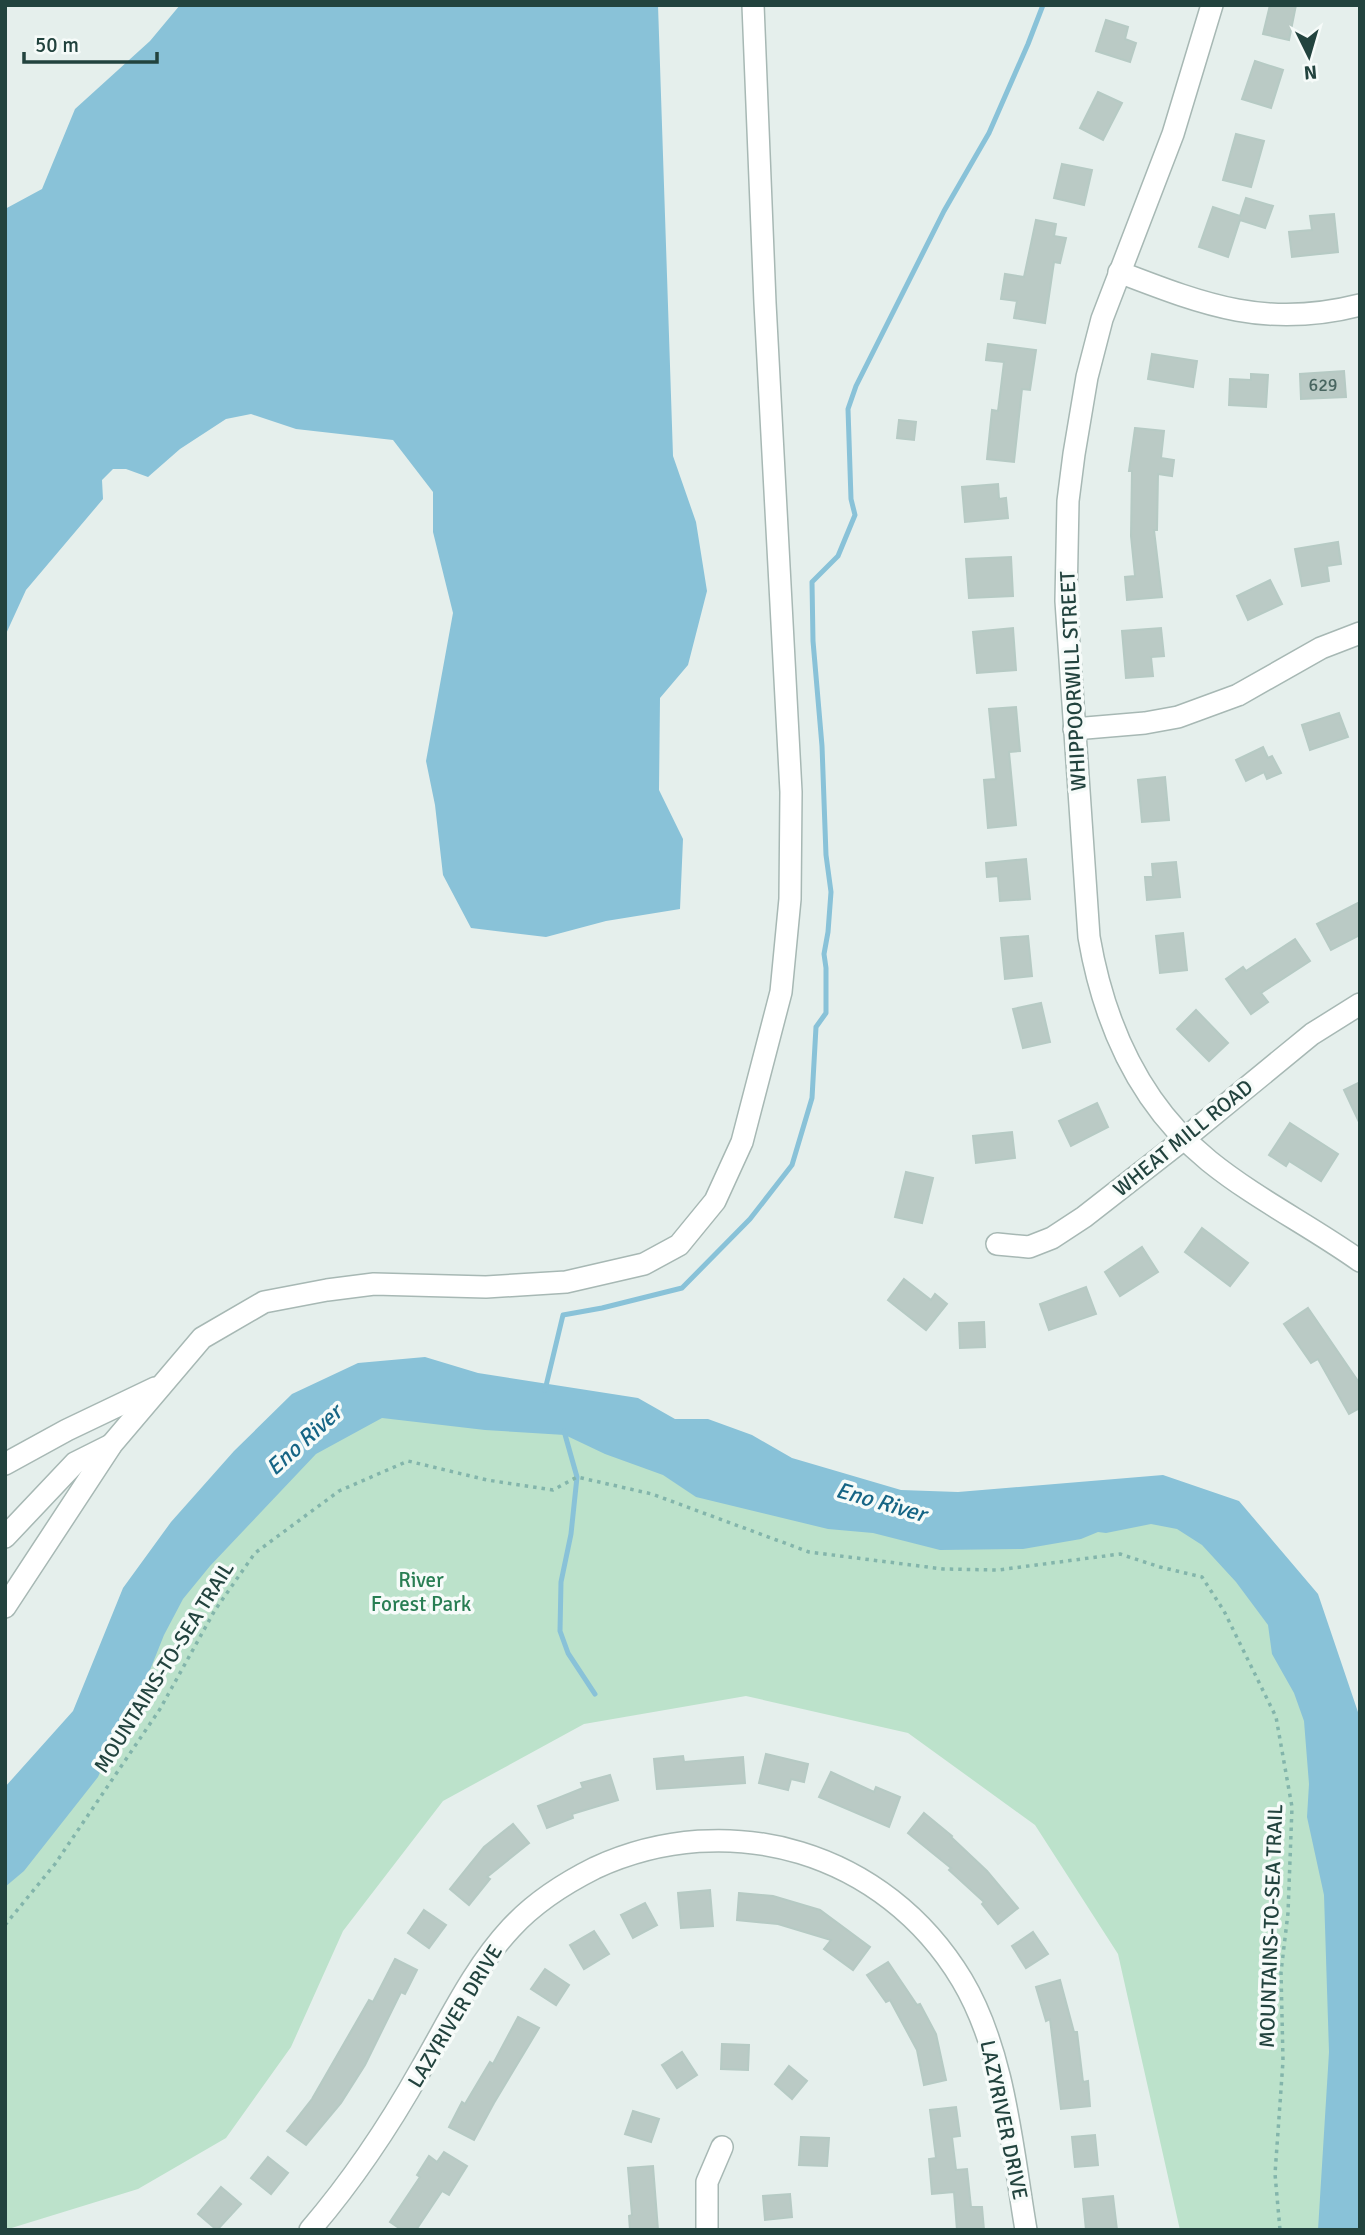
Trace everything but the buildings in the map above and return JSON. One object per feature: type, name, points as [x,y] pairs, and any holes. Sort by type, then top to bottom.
[{"type":"street","points":[[5,1607],[112,1444],[202,1338],[264,1302],[374,1284],[486,1287],[566,1282],[644,1264],[679,1245],[715,1201],[742,1142],[782,992],[790,899],[791,792],[765,303],[753,5]]},
{"type":"street","name":"WHIPPOORWILL STREET","points":[[1212,5],[1173,134],[1102,319],[1087,377],[1068,501],[1066,601],[1089,937],[1100,990],[1116,1037],[1141,1084],[1160,1112],[1184,1139],[1236,1181],[1360,1261]]},
{"type":"street","points":[[1119,272],[1191,300],[1260,315],[1312,315],[1360,306]]},
{"type":"street","points":[[1074,729],[1178,717],[1238,695],[1321,648],[1360,633]]},
{"type":"street","name":"WHEAT MILL ROAD","points":[[997,1244],[1029,1247],[1052,1238],[1084,1217],[1312,1034],[1360,1004]]},
{"type":"street","points":[[5,1464],[66,1430],[163,1384]]},
{"type":"street","points":[[5,1537],[75,1463],[112,1444]]},
{"type":"street","name":"LAZYRIVER DRIVE","points":[[310,2230],[361,2166],[405,2098],[475,1975],[512,1927],[558,1889],[582,1874],[616,1859],[653,1847],[714,1840],[742,1840],[792,1850],[848,1871],[878,1889],[899,1906],[945,1954],[972,2000],[993,2050],[1026,2230]]},
{"type":"street","points":[[708,2230],[708,2182],[722,2147]]},
{"type":"path","name":"MOUNTAINS-TO-SEA TRAIL","points":[[5,1926],[55,1864],[160,1709],[215,1609],[255,1553],[339,1491],[408,1461],[487,1480],[553,1490],[577,1477],[652,1494],[809,1552],[867,1560],[943,1569],[998,1570],[1120,1555],[1202,1577],[1224,1611],[1276,1717],[1292,1807],[1288,1913],[1281,1972],[1283,2061],[1275,2174],[1280,2230]]},
{"type":"green space","name":"River Forest Park","points":[[432,1394],[974,1547],[1216,1509],[1349,1763],[1349,2230],[1180,2230],[1118,1954],[1035,1825],[908,1733],[746,1696],[584,1724],[443,1801],[343,1931],[291,2047],[226,2138],[138,2189],[5,2230],[5,1841],[194,1536],[344,1400]]},
{"type":"water","points":[[180,5],[658,5],[673,456],[696,522],[707,591],[688,665],[660,698],[659,790],[683,839],[680,909],[606,921],[546,937],[471,928],[443,875],[435,805],[426,761],[453,613],[433,532],[433,492],[393,440],[296,429],[251,414],[226,419],[180,449],[148,477],[126,469],[113,469],[102,480],[103,499],[26,590],[5,636],[5,209],[42,189],[75,109],[150,41]]},
{"type":"water","name":"Eno River","points":[[425,1357],[478,1373],[638,1398],[675,1419],[708,1419],[752,1435],[792,1458],[901,1490],[958,1492],[1163,1475],[1239,1501],[1318,1594],[1360,1718],[1360,2230],[1318,2230],[1329,2052],[1324,1895],[1307,1817],[1309,1784],[1304,1721],[1294,1693],[1272,1654],[1268,1625],[1236,1582],[1202,1545],[1177,1529],[1151,1524],[1106,1533],[1098,1532],[1081,1539],[1023,1549],[940,1550],[873,1533],[828,1529],[696,1497],[663,1475],[605,1454],[565,1435],[485,1430],[382,1418],[316,1454],[210,1566],[183,1599],[164,1635],[130,1720],[109,1752],[98,1777],[24,1871],[5,1887],[5,1787],[73,1711],[123,1588],[171,1522],[234,1451],[292,1394],[358,1363]]},
{"type":"waterway","points":[[545,1390],[563,1315],[682,1288],[750,1219],[792,1165],[812,1098],[816,1027],[826,1013],[824,954],[831,892],[826,855],[812,582],[838,556],[855,515],[851,499],[848,409],[856,386],[944,211],[989,133],[1043,5]]},
{"type":"waterway","points":[[564,1431],[577,1477],[571,1534],[561,1582],[560,1631],[568,1653],[595,1694]]}]
